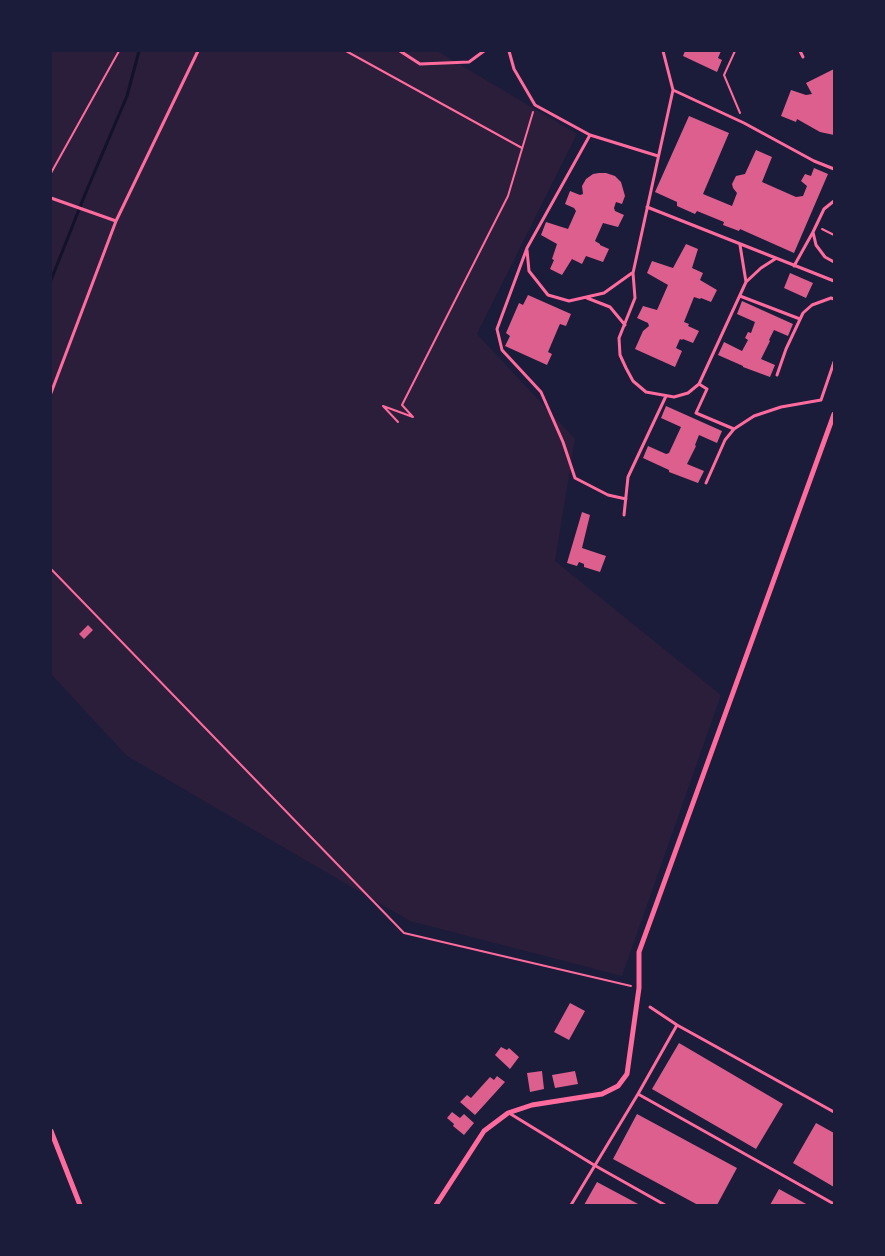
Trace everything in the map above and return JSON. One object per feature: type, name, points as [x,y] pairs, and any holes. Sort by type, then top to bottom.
[{"type":"street","points":[[436,1205],[484,1131],[508,1113],[532,1105],[602,1094],[618,1086],[627,1074],[639,988],[639,952],[834,414]]},
{"type":"street","points":[[51,1131],[80,1205]]},
{"type":"lane","points":[[51,393],[116,221],[198,51]]},
{"type":"lane","points":[[400,51],[420,64],[469,62],[484,51]]},
{"type":"lane","points":[[508,51],[514,69],[535,105],[590,135],[658,156]]},
{"type":"lane","points":[[800,51],[803,57]]},
{"type":"lane","points":[[664,52],[673,90],[633,273],[635,298],[619,338],[620,355],[633,382],[646,392],[674,398],[688,393],[699,384],[746,282],[761,268],[776,258]]},
{"type":"lane","points":[[673,90],[744,123],[814,161],[834,168]]},
{"type":"lane","points":[[590,135],[526,248],[497,330],[502,350],[541,392],[564,442],[575,478],[608,495],[626,499]]},
{"type":"lane","points":[[51,198],[116,221]]},
{"type":"lane","points":[[794,266],[824,209],[834,200]]},
{"type":"lane","points":[[647,207],[834,281]]},
{"type":"lane","points":[[813,232],[816,244],[825,257],[834,262]]},
{"type":"lane","points":[[740,245],[746,282]]},
{"type":"lane","points":[[526,248],[529,271],[548,295],[569,301],[604,294],[633,273]]},
{"type":"lane","points":[[740,296],[800,319]]},
{"type":"lane","points":[[587,297],[610,307],[625,325]]},
{"type":"lane","points":[[777,375],[782,358],[803,313],[812,305],[831,298],[834,300]]},
{"type":"lane","points":[[706,483],[725,440],[734,429],[754,416],[781,407],[821,400],[834,362]]},
{"type":"lane","points":[[699,384],[707,389],[696,413],[734,429]]},
{"type":"lane","points":[[624,514],[628,478],[666,396]]},
{"type":"lane","points":[[650,1008],[677,1025],[834,1112]]},
{"type":"lane","points":[[571,1205],[677,1025]]},
{"type":"lane","points":[[638,1094],[834,1204]]},
{"type":"lane","points":[[508,1113],[665,1205]]},
{"type":"path","points":[[51,173],[119,51]]},
{"type":"path","points":[[346,51],[522,148]]},
{"type":"path","points":[[735,51],[724,75],[744,123]]},
{"type":"path","points":[[398,422],[384,406],[413,417],[402,405],[508,196],[535,105]]},
{"type":"path","points":[[815,226],[834,235]]},
{"type":"path","points":[[51,569],[404,933],[639,988]]},
{"type":"shaded area","points":[[51,51],[437,51],[577,134],[477,334],[575,439],[555,561],[721,695],[622,976],[410,921],[127,756],[51,674]]},
{"type":"building","points":[[685,51],[721,51],[718,58],[722,60],[717,72],[683,56]]},
{"type":"building","points":[[834,69],[834,135],[820,132],[797,119],[796,122],[781,116],[791,90],[806,95],[812,94],[806,83]]},
{"type":"building","points":[[689,116],[729,133],[703,194],[732,206],[737,193],[732,184],[736,176],[745,174],[756,150],[772,157],[762,182],[796,197],[803,196],[807,186],[801,181],[805,174],[811,176],[814,168],[828,174],[794,253],[740,229],[739,231],[723,225],[724,222],[697,211],[695,214],[677,206],[677,202],[655,192]]},
{"type":"building","points":[[599,173],[615,176],[621,182],[625,196],[622,204],[616,202],[614,208],[615,211],[624,215],[618,227],[603,223],[595,241],[609,249],[603,262],[586,256],[582,264],[572,259],[562,275],[550,269],[557,244],[541,235],[546,222],[568,229],[576,211],[565,204],[570,191],[580,195],[583,194],[582,186],[586,179],[593,174]]},
{"type":"building","points":[[686,244],[698,249],[692,268],[703,273],[700,280],[717,290],[711,302],[694,297],[684,322],[699,331],[693,343],[680,339],[676,348],[682,351],[675,367],[635,349],[643,331],[649,326],[648,323],[637,318],[643,306],[657,310],[668,285],[647,273],[652,261],[673,268]]},
{"type":"building","points":[[790,273],[813,283],[806,298],[784,288]]},
{"type":"building","points":[[528,295],[571,314],[566,326],[560,324],[559,326],[548,352],[552,354],[547,365],[505,346],[510,336],[506,333],[519,303],[523,305]]},
{"type":"building","points":[[742,301],[793,324],[788,336],[774,330],[769,340],[761,359],[775,365],[770,377],[718,355],[724,342],[742,351],[748,340],[745,338],[748,332],[751,333],[755,322],[737,314]]},
{"type":"building","points":[[666,406],[722,431],[717,443],[699,435],[687,464],[704,471],[698,483],[669,472],[669,470],[643,458],[648,446],[666,454],[669,453],[681,427],[661,418]]},
{"type":"building","points":[[582,512],[590,515],[582,548],[606,556],[600,572],[584,567],[584,564],[579,562],[577,566],[567,563]]},
{"type":"building","points":[[88,625],[93,630],[84,639],[79,634]]},
{"type":"building","points":[[570,1003],[585,1011],[569,1040],[554,1032]]},
{"type":"building","points":[[679,1043],[783,1104],[756,1149],[652,1089]]},
{"type":"building","points":[[501,1047],[507,1050],[509,1048],[519,1057],[510,1069],[495,1055]]},
{"type":"building","points":[[542,1071],[544,1089],[530,1092],[527,1073]]},
{"type":"building","points":[[575,1071],[578,1084],[555,1088],[552,1075]]},
{"type":"building","points":[[497,1076],[505,1082],[475,1115],[460,1102],[467,1095],[471,1098],[490,1077],[494,1080]]},
{"type":"building","points":[[452,1112],[460,1118],[464,1114],[474,1123],[464,1135],[447,1118]]},
{"type":"building","points":[[637,1114],[737,1168],[717,1205],[698,1205],[613,1159]]},
{"type":"building","points":[[816,1123],[834,1133],[834,1187],[793,1163]]},
{"type":"building","points":[[597,1182],[640,1205],[584,1205]]},
{"type":"building","points":[[779,1189],[808,1205],[770,1205]]},
{"type":"waterway","points":[[51,280],[127,96],[139,51]]}]
